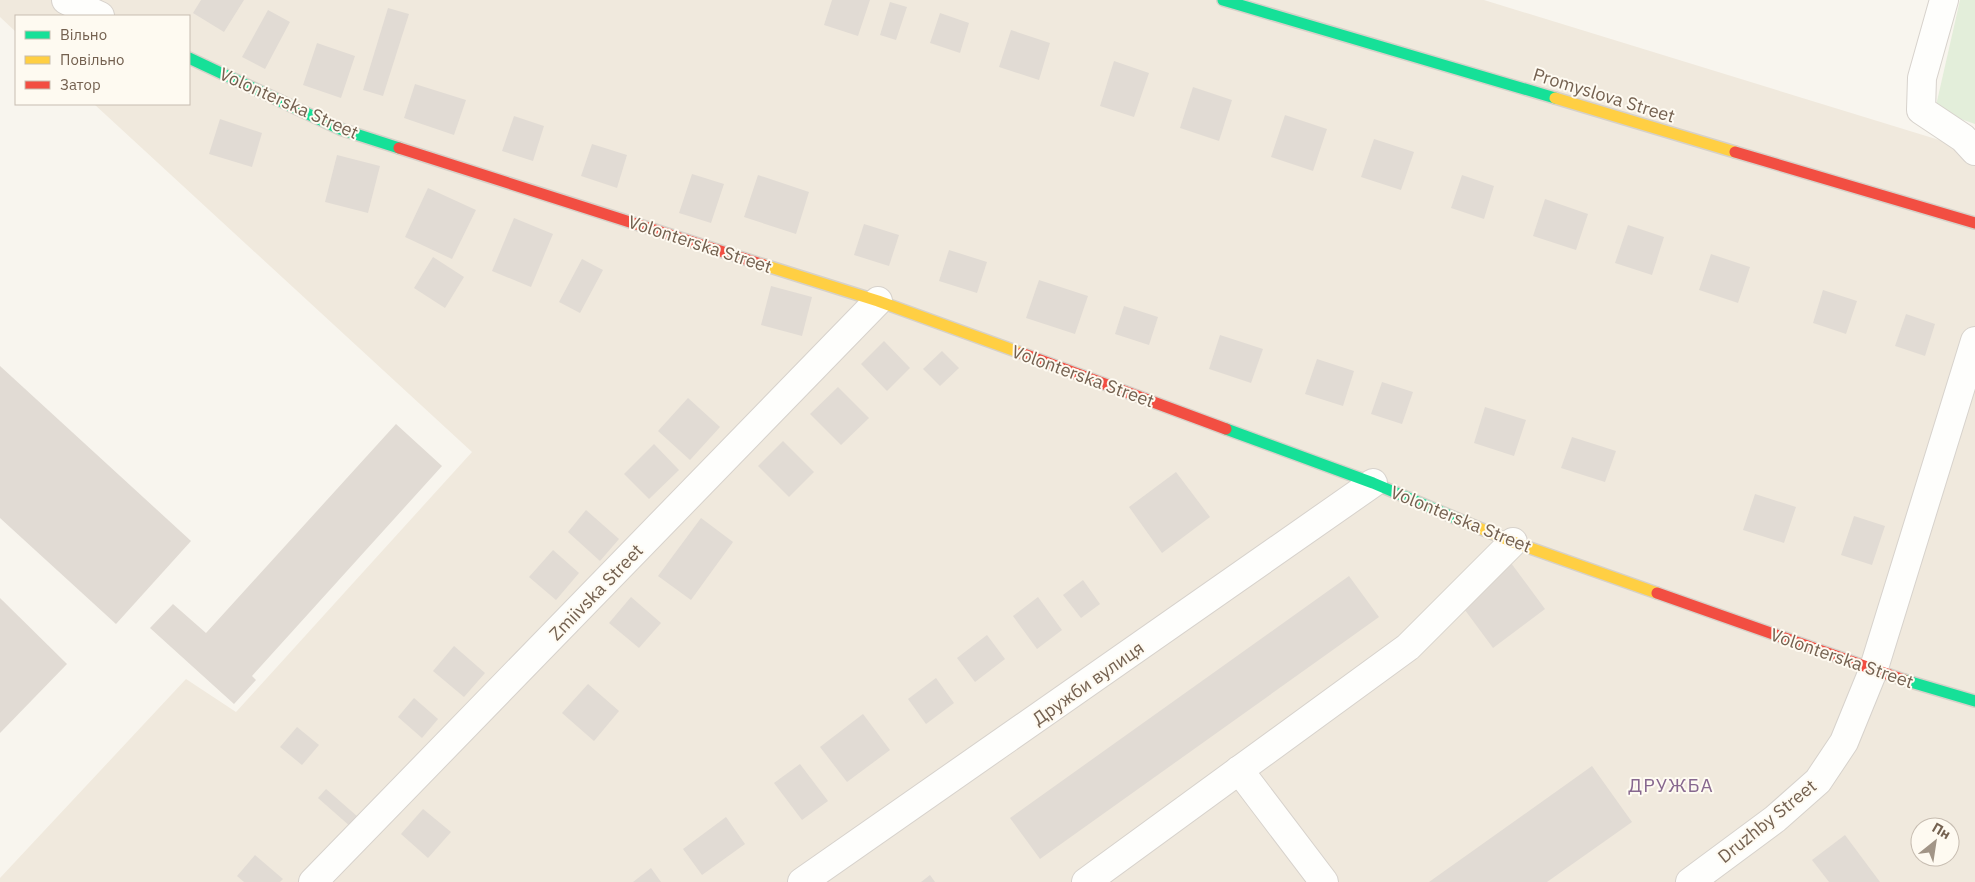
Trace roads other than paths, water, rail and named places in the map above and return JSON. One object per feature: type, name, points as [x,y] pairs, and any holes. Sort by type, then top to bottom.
[{"type":"street","points":[[66,0],[98,15]]},
{"type":"street","name":"Promyslova Street","points":[[1223,0],[1975,223]]},
{"type":"street","points":[[1944,0],[1922,78],[1921,110],[1963,138],[1975,151]]},
{"type":"street","name":"Volonterska Street","points":[[190,58],[340,129],[878,301],[1373,483],[1513,542],[1873,671],[1975,701]]},
{"type":"street","name":"Zmiivska Street","points":[[313,882],[878,301]]},
{"type":"street","name":"Druzhby Street","points":[[1690,882],[1775,819],[1818,781],[1844,742],[1873,671],[1975,341]]},
{"type":"street","name":"Дружби вулиця","points":[[802,882],[1373,483]]},
{"type":"street","points":[[1086,882],[1408,646],[1513,542]]},
{"type":"street","points":[[1239,770],[1324,882]]},
{"type":"district","name":"ДРУЖБА","points":[[1671,785]]}]
